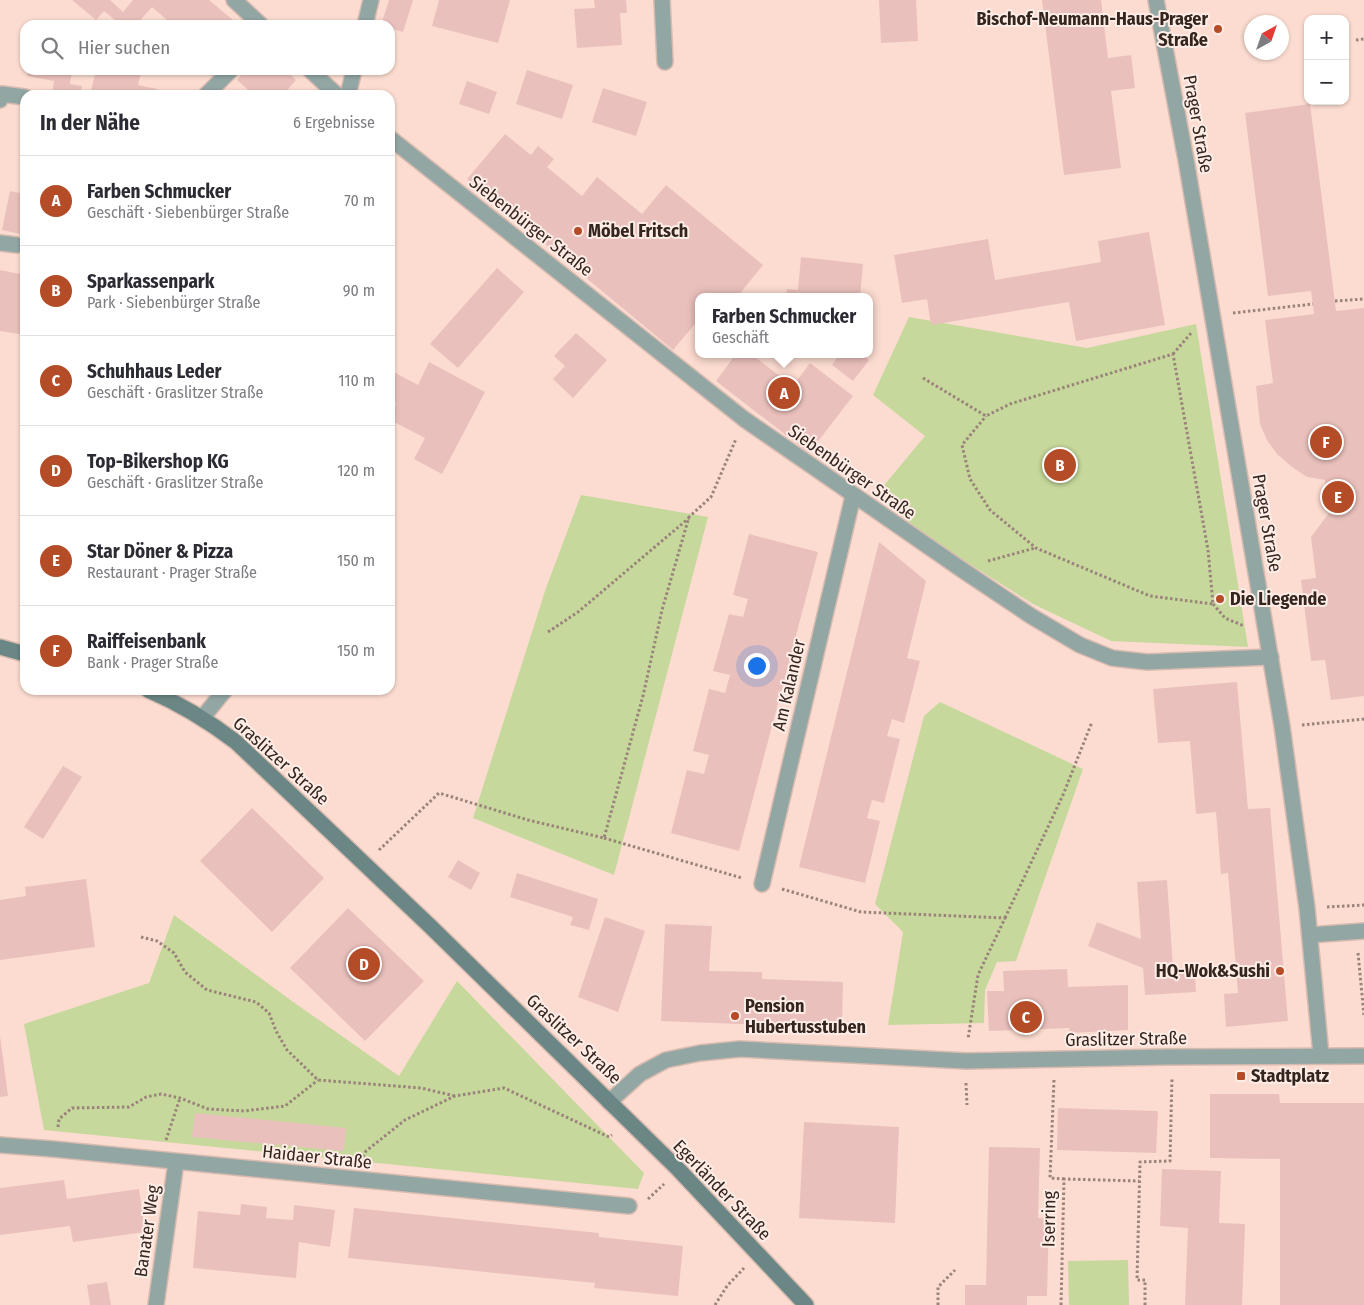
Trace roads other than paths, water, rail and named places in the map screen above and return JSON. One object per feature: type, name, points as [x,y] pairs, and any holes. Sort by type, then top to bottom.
[{"type":"street","points":[[234,0],[256,20]]},
{"type":"street","points":[[366,20],[371,0]]},
{"type":"street","points":[[662,0],[665,62]]},
{"type":"street","name":"Prager Straße","points":[[1156,0],[1213,315],[1282,726],[1310,934],[1321,1055]]},
{"type":"street","points":[[211,90],[226,75]]},
{"type":"street","points":[[315,75],[332,90]]},
{"type":"street","points":[[349,90],[353,75]]},
{"type":"street","points":[[0,100],[2,94],[20,96]]},
{"type":"street","name":"Siebenbürger Straße","points":[[395,142],[744,420],[1031,616],[1080,645],[1112,658],[1147,662],[1271,657]]},
{"type":"street","points":[[0,243],[17,245]]},
{"type":"street","name":"Am Kalander","points":[[762,884],[853,496]]},
{"type":"street","points":[[0,647],[20,653]]},
{"type":"street","name":"Graslitzer Straße","points":[[160,695],[203,717],[236,742],[609,1102],[640,1074],[666,1060],[740,1048],[966,1061],[1321,1055],[1364,1056]]},
{"type":"street","points":[[203,717],[221,695]]},
{"type":"street","points":[[1310,934],[1360,931]]},
{"type":"street","name":"Egerländer Straße","points":[[609,1102],[679,1170],[806,1305]]},
{"type":"street","name":"Haidaer Straße","points":[[0,1145],[629,1206]]},
{"type":"street","name":"Banater Weg","points":[[156,1305],[176,1162]]},
{"type":"place","name":"Bischof-Neumann-Haus-Prager Straße","points":[[1218,29]]},
{"type":"place","name":"Möbel Fritsch","points":[[578,231]]},
{"type":"place","name":"Farben Schmucker","points":[[784,393]]},
{"type":"place","name":"Raiffeisenbank","points":[[1326,442]]},
{"type":"place","name":"Sparkassenpark","points":[[1060,465]]},
{"type":"place","name":"Star Döner & Pizza","points":[[1338,497]]},
{"type":"place","name":"Die Liegende","points":[[1220,599]]},
{"type":"place","name":"Top-Bikershop KG","points":[[364,964]]},
{"type":"place","name":"HQ-Wok&Sushi","points":[[1280,971]]},
{"type":"place","name":"Pension Hubertusstuben","points":[[735,1016]]},
{"type":"place","name":"Schuhhaus Leder","points":[[1026,1017]]},
{"type":"place","name":"Stadtplatz","points":[[1241,1076]]}]
